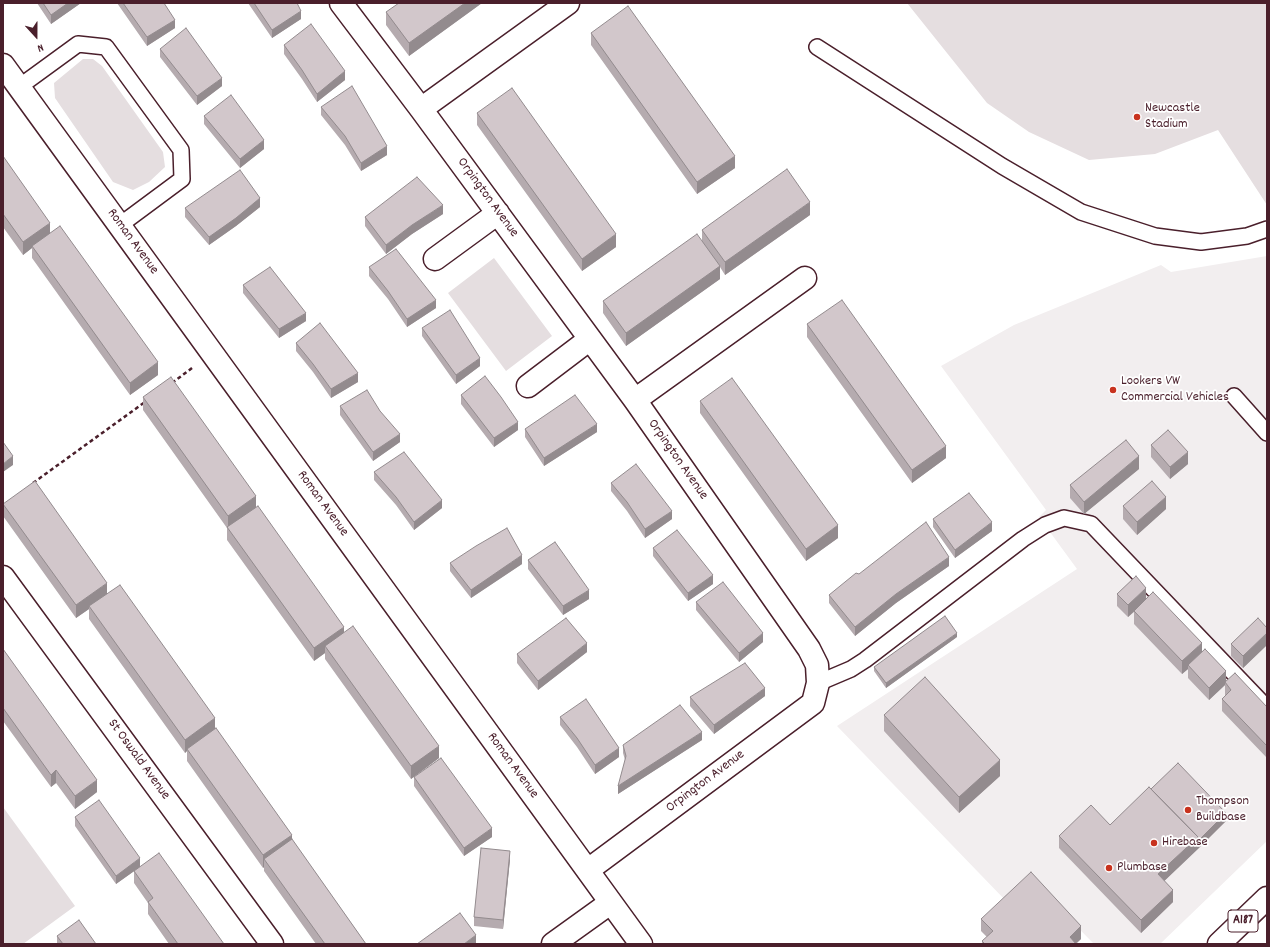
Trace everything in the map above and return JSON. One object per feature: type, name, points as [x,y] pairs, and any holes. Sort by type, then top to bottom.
[{"type":"street","name":"Orpington Avenue","points":[[341,3],[421,109],[635,400],[817,665],[818,683],[813,703],[588,870]]},
{"type":"street","points":[[421,109],[568,3]]},
{"type":"street","name":"Roman Avenue","points":[[3,65],[588,870],[640,944]]},
{"type":"street","points":[[435,259],[498,213]]},
{"type":"street","points":[[635,400],[805,278]]},
{"type":"street","points":[[528,386],[590,339]]},
{"type":"street","name":"St Oswald Avenue","points":[[3,577],[272,944]]},
{"type":"street","name":"A187","points":[[1218,944],[1267,898]]},
{"type":"street","points":[[553,944],[610,903]]},
{"type":"lane","points":[[19,87],[78,44],[106,47],[181,150],[182,179],[120,225]]},
{"type":"lane","points":[[817,47],[1002,166],[1081,212],[1155,236],[1201,242],[1246,236],[1267,229]]},
{"type":"lane","points":[[1234,396],[1267,433]]},
{"type":"lane","points":[[818,683],[851,669],[865,660],[1023,539],[1045,525],[1064,518],[1091,524],[1267,708]]},
{"type":"path","points":[[169,385],[213,353]]},
{"type":"path","points":[[28,486],[150,399]]},
{"type":"shaded area","name":"Newcastle Stadium","points":[[907,3],[1267,3],[1267,205],[1218,130],[1155,154],[1089,160],[1029,132],[987,103]]},
{"type":"shaded area","points":[[83,59],[93,59],[102,66],[163,152],[165,167],[149,182],[133,190],[113,182],[55,98],[54,83]]},
{"type":"shaded area","points":[[1267,256],[1267,841],[1160,944],[1094,944],[1031,880],[1007,902],[837,726],[1077,569],[1039,517],[1046,510],[941,366],[1014,325],[1161,265],[1171,272]]},
{"type":"shaded area","points":[[494,258],[552,336],[506,371],[448,293]]},
{"type":"shaded area","points":[[3,807],[75,906],[23,944],[3,944]]},
{"type":"building","points":[[43,3],[68,3],[51,15]]},
{"type":"building","points":[[123,3],[164,3],[175,20],[147,37]]},
{"type":"building","points":[[254,3],[297,3],[301,11],[272,30]]},
{"type":"building","points":[[399,3],[465,3],[409,43],[386,12]]},
{"type":"building","points":[[628,6],[735,156],[697,182],[591,33]]},
{"type":"building","points":[[311,24],[345,71],[317,94],[284,45]]},
{"type":"building","points":[[186,28],[222,78],[197,96],[160,49]]},
{"type":"building","points":[[352,86],[387,146],[361,163],[345,136],[321,107]]},
{"type":"building","points":[[512,88],[616,234],[582,259],[477,113]]},
{"type":"building","points":[[231,95],[264,140],[240,159],[204,116]]},
{"type":"building","points":[[3,156],[50,223],[23,242],[3,214]]},
{"type":"building","points":[[787,169],[810,202],[725,262],[702,230]]},
{"type":"building","points":[[240,170],[260,198],[236,218],[209,237],[185,208]]},
{"type":"building","points":[[417,177],[443,205],[412,225],[386,245],[365,217]]},
{"type":"building","points":[[60,226],[158,362],[130,383],[32,246]]},
{"type":"building","points":[[697,234],[720,266],[626,333],[603,301]]},
{"type":"building","points":[[396,249],[436,300],[407,319],[369,267]]},
{"type":"building","points":[[270,267],[306,313],[279,329],[243,285]]},
{"type":"building","points":[[842,300],[946,446],[912,470],[807,324]]},
{"type":"building","points":[[450,310],[480,358],[456,375],[422,328]]},
{"type":"building","points":[[320,323],[358,373],[331,389],[296,343]]},
{"type":"building","points":[[485,376],[518,422],[494,438],[461,395]]},
{"type":"building","points":[[171,377],[256,496],[228,516],[143,397]]},
{"type":"building","points":[[732,378],[838,525],[806,549],[700,401]]},
{"type":"building","points":[[367,390],[380,411],[400,434],[373,452],[340,406]]},
{"type":"building","points":[[575,395],[597,424],[544,458],[525,429]]},
{"type":"building","points":[[1168,430],[1188,452],[1170,467],[1151,445]]},
{"type":"building","points":[[1126,440],[1139,456],[1084,502],[1070,485]]},
{"type":"building","points":[[3,442],[13,456],[3,464]]},
{"type":"building","points":[[404,452],[442,500],[414,522],[396,497],[374,472]]},
{"type":"building","points":[[636,464],[672,511],[645,529],[627,502],[611,483]]},
{"type":"building","points":[[35,481],[107,583],[76,605],[3,504]]},
{"type":"building","points":[[1152,481],[1166,497],[1137,522],[1123,506]]},
{"type":"building","points":[[969,493],[992,522],[955,550],[933,519]]},
{"type":"building","points":[[258,506],[344,627],[314,648],[227,527]]},
{"type":"building","points":[[926,522],[949,557],[896,594],[855,627],[829,595],[856,573],[859,574]]},
{"type":"building","points":[[507,528],[522,555],[471,590],[450,563]]},
{"type":"building","points":[[677,530],[713,575],[688,593],[653,548]]},
{"type":"building","points":[[555,542],[589,590],[563,606],[528,560]]},
{"type":"building","points":[[1136,576],[1146,588],[1128,605],[1117,594]]},
{"type":"building","points":[[723,582],[763,633],[739,653],[696,602]]},
{"type":"building","points":[[120,585],[215,718],[185,740],[89,606]]},
{"type":"building","points":[[1153,592],[1202,643],[1182,661],[1134,611]]},
{"type":"building","points":[[945,616],[957,633],[886,683],[874,667]]},
{"type":"building","points":[[566,618],[587,643],[538,681],[517,654]]},
{"type":"building","points":[[1258,618],[1267,628],[1267,633],[1243,656],[1231,644]]},
{"type":"building","points":[[353,626],[439,746],[411,766],[325,646]]},
{"type":"building","points":[[3,649],[97,780],[75,796],[56,770],[51,775],[3,708]]},
{"type":"building","points":[[1205,649],[1226,671],[1209,688],[1188,665]]},
{"type":"building","points":[[745,663],[765,688],[714,725],[690,697]]},
{"type":"building","points":[[1235,673],[1267,707],[1267,746],[1222,699],[1231,690],[1225,682]]},
{"type":"building","points":[[925,677],[1000,760],[959,797],[884,715]]},
{"type":"building","points":[[586,699],[619,748],[595,765],[577,738],[560,717]]},
{"type":"building","points":[[680,705],[702,732],[618,786],[626,756],[623,745]]},
{"type":"building","points":[[216,728],[292,835],[263,855],[187,749]]},
{"type":"building","points":[[441,758],[492,828],[464,848],[414,777]]},
{"type":"building","name":"Thompson Buildbase","points":[[1178,763],[1226,813],[1198,841],[1198,837],[1151,789]]},
{"type":"building","points":[[1149,787],[1198,837],[1158,874],[1173,890],[1141,920],[1059,836],[1091,805],[1110,825]]},
{"type":"building","points":[[99,800],[140,858],[116,876],[75,817]]},
{"type":"building","points":[[292,839],[366,944],[325,944],[264,859]]},
{"type":"building","points":[[481,848],[510,851],[503,920],[474,917]]},
{"type":"building","points":[[159,853],[224,944],[178,944],[148,902],[153,898],[134,871]]},
{"type":"building","points":[[1031,872],[1081,926],[1070,937],[1076,944],[985,944],[982,941],[993,931],[981,919]]},
{"type":"building","points":[[460,913],[476,935],[464,944],[417,944]]},
{"type":"building","points":[[79,920],[96,944],[63,944],[57,936]]},
{"type":"place","name":"Newcastle Stadium","points":[[1137,117]]},
{"type":"place","name":"Lookers VW Commercial Vehicles","points":[[1113,390]]},
{"type":"place","name":"Thompson Buildbase","points":[[1188,810]]},
{"type":"place","name":"Hirebase","points":[[1154,843]]},
{"type":"place","name":"Plumbase","points":[[1109,868]]}]
